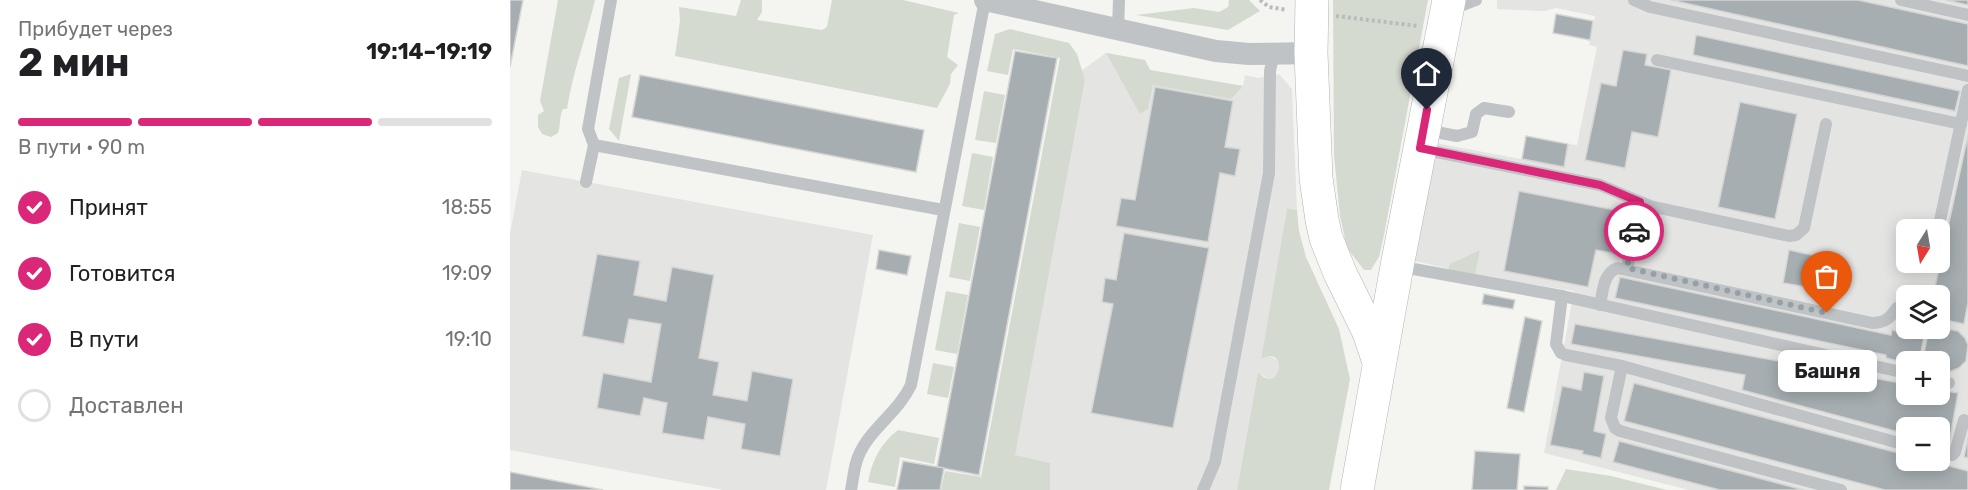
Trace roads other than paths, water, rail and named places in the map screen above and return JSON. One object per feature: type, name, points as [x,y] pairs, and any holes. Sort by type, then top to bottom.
[{"type":"main road","points":[[1315,9],[1311,53],[1316,178],[1326,237],[1340,273],[1370,332],[1379,364]]},
{"type":"main road","points":[[1357,490],[1397,266],[1450,10]]},
{"type":"main road","points":[[1340,273],[1351,281],[1371,287],[1386,281],[1397,266]]},
{"type":"street","points":[[985,0],[1216,51],[1249,54],[1311,53]]},
{"type":"lane","points":[[586,182],[594,145],[588,129],[611,0]]},
{"type":"lane","points":[[851,490],[857,458],[864,445],[905,398],[911,385],[985,0]]},
{"type":"lane","points":[[1118,30],[1119,0]]},
{"type":"lane","points":[[1634,0],[1650,7],[1968,76]]},
{"type":"lane","points":[[1901,0],[1968,15]]},
{"type":"lane","points":[[1203,490],[1215,462],[1269,173],[1270,71],[1274,53]]},
{"type":"lane","points":[[1657,60],[1961,124]]},
{"type":"lane","points":[[1940,219],[1968,90]]},
{"type":"lane","points":[[1422,139],[1457,136],[1472,132],[1476,114],[1484,108],[1509,112]]},
{"type":"lane","points":[[1422,139],[1600,185],[1640,202],[1789,236],[1796,235],[1804,228],[1826,124]]},
{"type":"lane","points":[[594,145],[943,210]]},
{"type":"lane","points":[[1627,268],[1640,202]]},
{"type":"lane","points":[[1397,266],[1562,296],[1896,371]]},
{"type":"lane","points":[[1600,305],[1606,276],[1611,270],[1627,268],[1872,323],[1881,323],[1890,319],[1896,310]]},
{"type":"lane","points":[[1562,296],[1556,344],[1561,353],[1622,366],[1896,442]]},
{"type":"lane","points":[[1622,366],[1611,418],[1615,428],[1620,431],[1841,490]]},
{"type":"lane","points":[[1950,455],[1955,452],[1964,420]]},
{"type":"place","name":"Башня","points":[[1827,313]]}]
